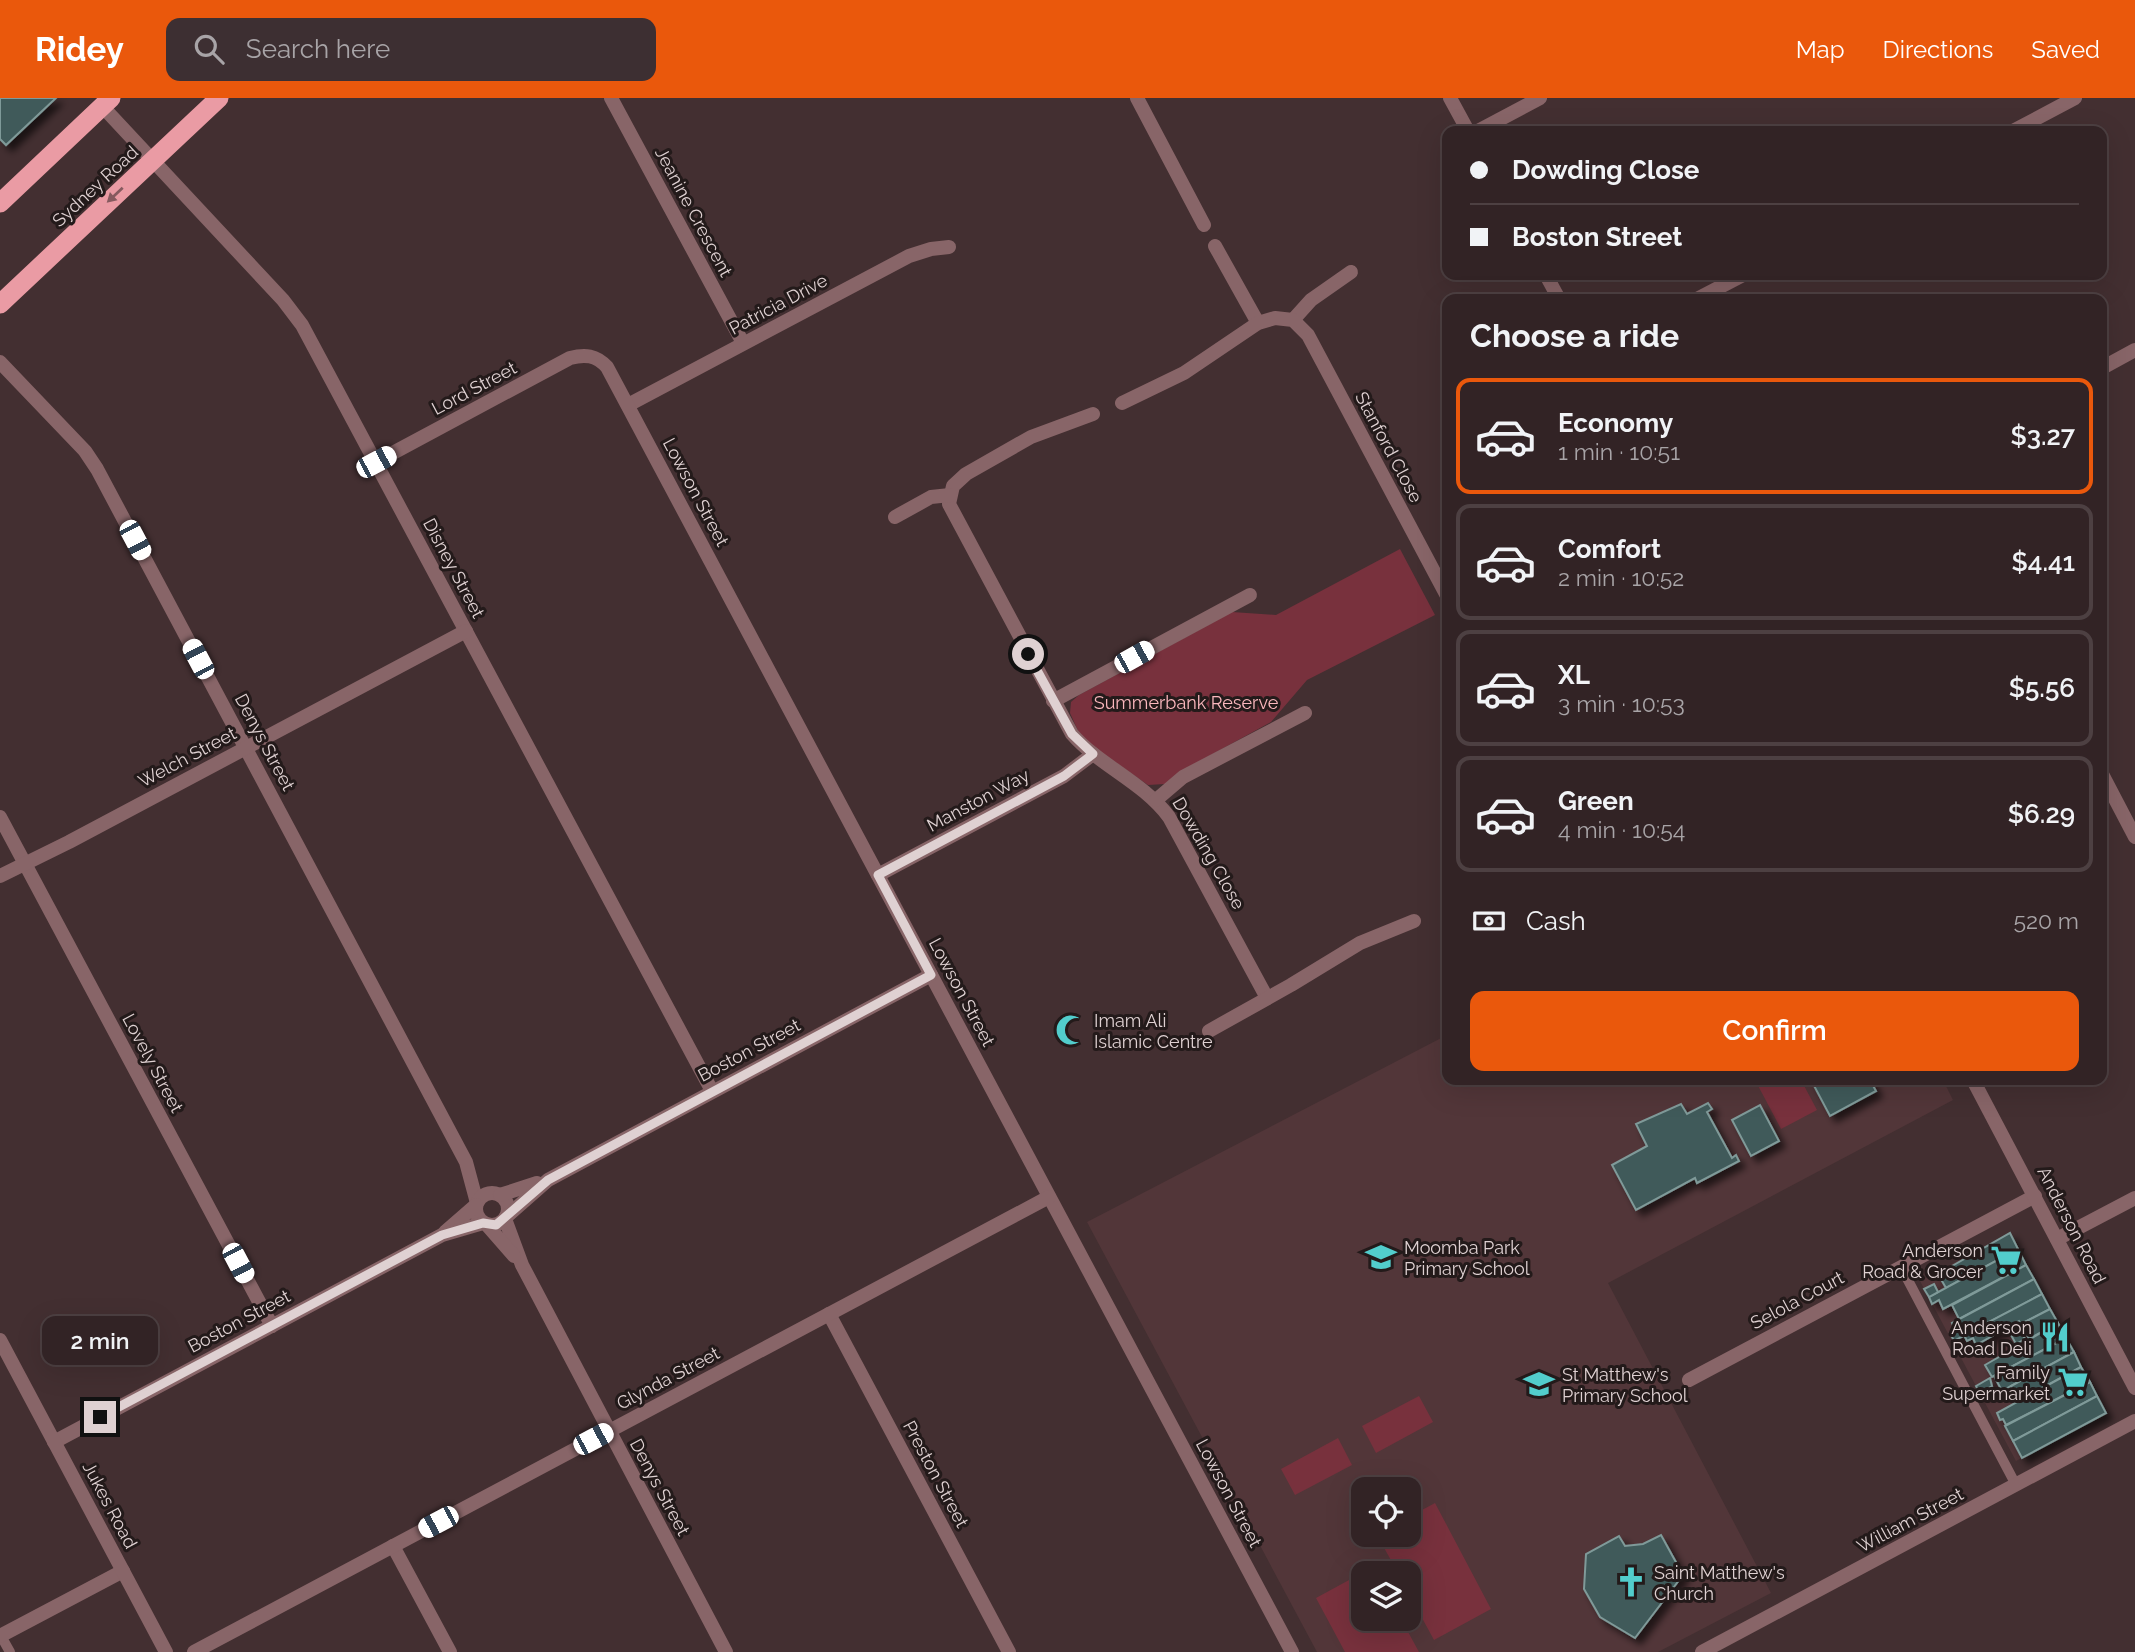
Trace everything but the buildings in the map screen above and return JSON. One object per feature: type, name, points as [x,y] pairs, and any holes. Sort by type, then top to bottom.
[{"type":"highway","name":"Sydney Road","points":[[0,304],[219,98]]},
{"type":"highway","points":[[0,203],[107,102]]},
{"type":"street","name":"Jeanine Crescent","points":[[611,98],[743,343]]},
{"type":"street","points":[[1137,98],[1204,225]]},
{"type":"street","points":[[1450,98],[1465,126]]},
{"type":"street","points":[[1488,126],[1540,98]]},
{"type":"street","points":[[2022,126],[2075,98]]},
{"type":"street","name":"Disney Street","points":[[107,102],[152,161],[294,313],[712,1091]]},
{"type":"street","points":[[1215,246],[1258,323]]},
{"type":"street","name":"Patricia Drive","points":[[628,405],[909,256],[949,247]]},
{"type":"street","points":[[1122,403],[1184,373],[1258,323],[1275,318],[1293,320],[1311,300],[1351,272]]},
{"type":"street","points":[[1707,294],[1733,280]]},
{"type":"street","name":"Stanford Close","points":[[1293,320],[1308,335],[1441,570]]},
{"type":"street","points":[[2107,365],[2135,350]]},
{"type":"street","name":"Lord Street","points":[[376,462],[570,358],[583,355],[592,357]]},
{"type":"street","name":"Lowson Street","points":[[592,357],[607,367],[628,405],[1292,1652]]},
{"type":"street","name":"Denys Street","points":[[0,362],[85,451],[97,469],[466,1162],[476,1204]]},
{"type":"street","points":[[895,517],[930,498],[950,495],[953,486],[966,474],[1031,437],[1093,414]]},
{"type":"street","name":"Dowding Close","points":[[950,495],[952,511],[1072,734],[1093,754],[1156,800],[1169,817],[1268,998]]},
{"type":"street","points":[[1053,701],[1250,595]]},
{"type":"street","name":"Welch Street","points":[[0,876],[466,631]]},
{"type":"street","points":[[1156,800],[1183,777],[1305,713]]},
{"type":"street","name":"Manston Way","points":[[878,875],[1064,776],[1093,754]]},
{"type":"street","points":[[2107,784],[2135,837]]},
{"type":"street","name":"Lovely Street","points":[[0,817],[272,1326]]},
{"type":"street","points":[[1209,1031],[1360,943],[1414,921]]},
{"type":"street","name":"Boston Street","points":[[499,1195],[548,1180],[931,975]]},
{"type":"street","name":"Anderson Road","points":[[1976,1085],[2135,1388]]},
{"type":"street","name":"Denys Street","points":[[466,1162],[499,1195]]},
{"type":"street","name":"Boston Street","points":[[506,1218],[548,1180]]},
{"type":"street","points":[[483,1195],[499,1195],[506,1202],[506,1218],[496,1225],[485,1224],[477,1215],[476,1204],[483,1195]]},
{"type":"street","name":"Selola Court","points":[[1689,1380],[2035,1196]]},
{"type":"street","name":"Glynda Street","points":[[194,1652],[1049,1197]]},
{"type":"street","points":[[2057,1238],[2135,1198]]},
{"type":"street","name":"Boston Street","points":[[442,1235],[476,1204]]},
{"type":"street","name":"Denys Street","points":[[506,1218],[522,1265],[726,1652]]},
{"type":"street","name":"Denys Street","points":[[485,1224],[522,1265]]},
{"type":"street","name":"Boston Street","points":[[54,1442],[442,1235],[485,1224]]},
{"type":"street","name":"Preston Street","points":[[829,1314],[1009,1652]]},
{"type":"street","name":"Jukes Road","points":[[0,1340],[166,1652]]},
{"type":"street","name":"William Street","points":[[1702,1652],[2135,1421]]},
{"type":"street","points":[[393,1546],[450,1652]]},
{"type":"street","points":[[0,1636],[123,1571]]},
{"type":"lane","points":[[1900,1267],[2017,1485]]},
{"type":"lane","points":[[0,1636],[10,1652]]},
{"type":"shaded area","points":[[1442,1038],[1442,1085],[1946,1085],[1953,1100],[1608,1283],[1771,1593],[1658,1652],[1317,1652],[1087,1222]]},
{"type":"shaded area","points":[[2010,1233],[2106,1413],[2016,1461],[1920,1281]]},
{"type":"green space","name":"Summerbank Reserve","points":[[1400,549],[1435,615],[1307,680],[1271,722],[1180,772],[1165,784],[1148,785],[1092,746],[1079,733],[1070,713],[1071,702],[1079,695],[1232,612],[1276,615]]},
{"type":"green space","points":[[1758,1085],[1804,1085],[1817,1110],[1781,1129]]},
{"type":"green space","points":[[1419,1396],[1433,1422],[1376,1453],[1362,1426]]},
{"type":"green space","points":[[1338,1438],[1352,1465],[1295,1495],[1281,1469]]},
{"type":"green space","points":[[1435,1503],[1491,1609],[1434,1640],[1421,1616],[1421,1561],[1391,1561],[1384,1547],[1421,1547],[1421,1511]]},
{"type":"green space","points":[[1351,1579],[1351,1631],[1408,1631],[1419,1652],[1345,1652],[1316,1598]]},
{"type":"place","name":"Imam Ali Islamic Centre","points":[[1071,1030]]},
{"type":"place","name":"Moomba Park Primary School","points":[[1381,1257]]},
{"type":"place","name":"Anderson Road & Grocer","points":[[2006,1260]]},
{"type":"place","name":"Anderson Road Deli","points":[[2055,1337]]},
{"type":"place","name":"Family Supermarket","points":[[2073,1382]]},
{"type":"place","name":"St Matthew's Primary School","points":[[1539,1384]]},
{"type":"place","name":"Saint Matthew's Church","points":[[1631,1582]]},
{"type":"route","points":[[100,1417],[442,1235],[483,1223],[496,1225],[548,1180],[931,975],[878,875],[1064,776],[1093,754],[1072,734],[1028,654]]}]
